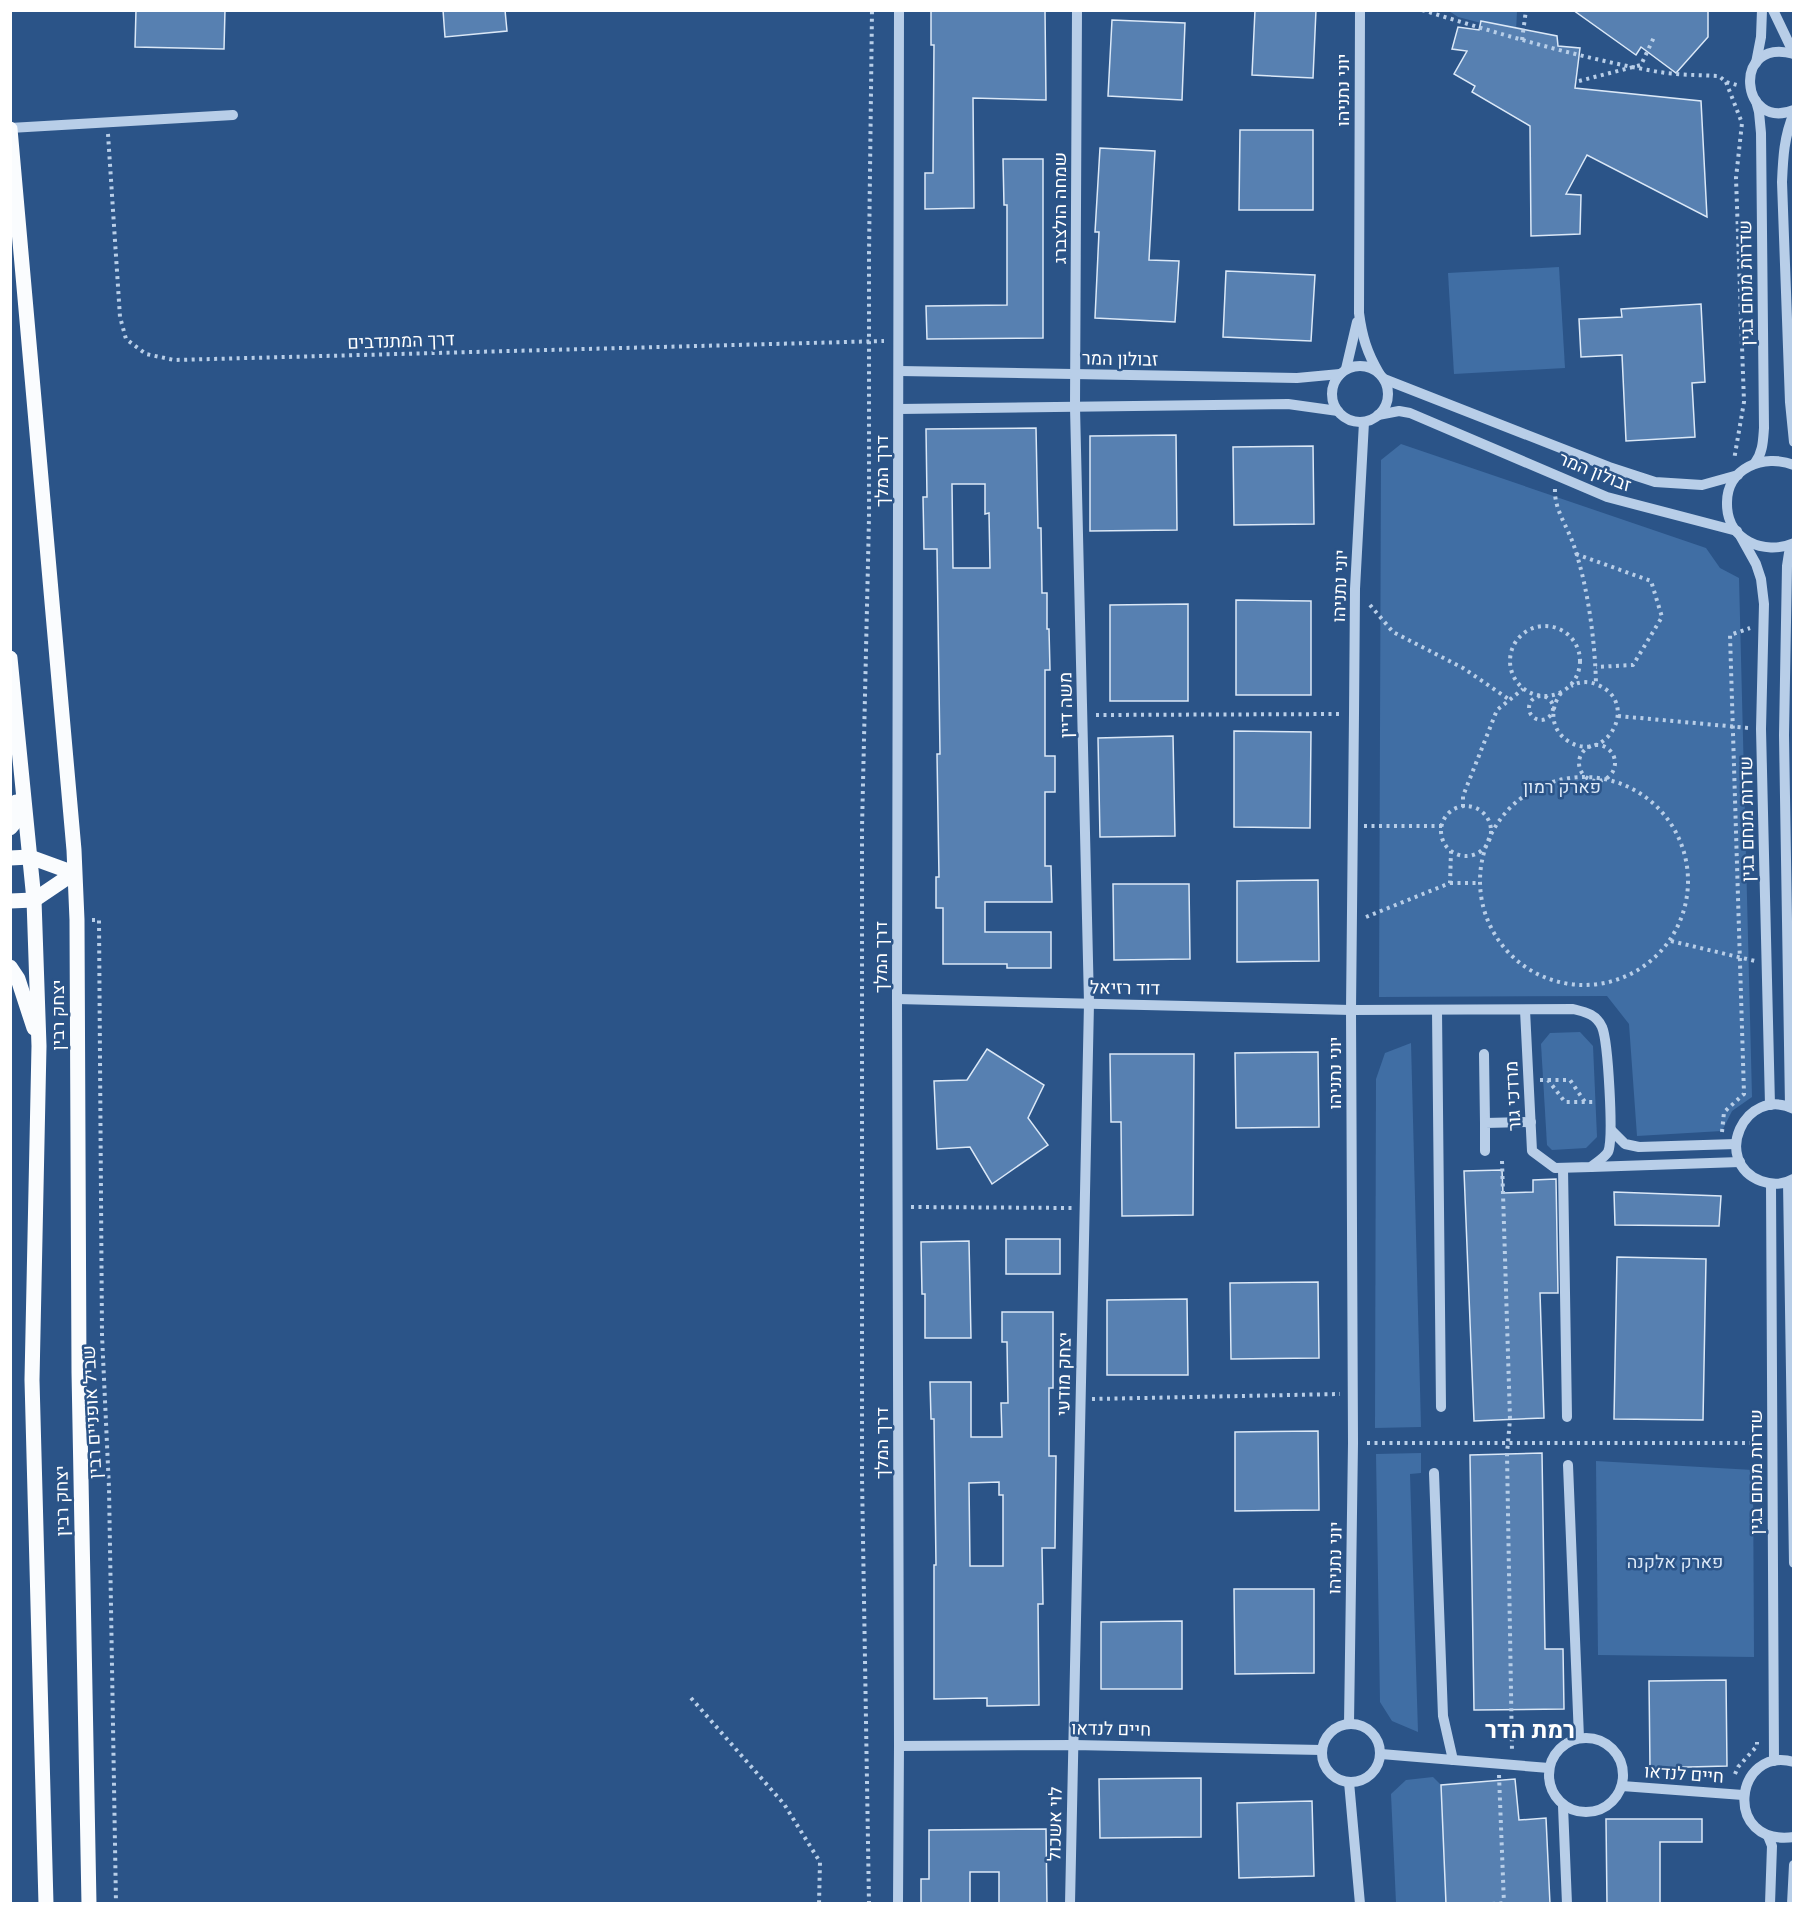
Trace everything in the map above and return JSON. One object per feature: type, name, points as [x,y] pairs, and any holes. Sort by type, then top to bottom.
[{"type":"main road","name":"יצחק רבין","points":[[10,129],[74,850],[77,920],[79,1360],[89,1904]]},
{"type":"main road","name":"יצחק רבין","points":[[10,658],[34,900],[39,1046],[32,1380],[46,1903]]},
{"type":"main road","points":[[10,828],[15,822],[19,757]]},
{"type":"main road","points":[[10,858],[30,857],[74,873]]},
{"type":"main road","points":[[10,901],[34,900],[74,873]]},
{"type":"main road","points":[[10,966],[18,979],[39,1046]]},
{"type":"street","name":"דרך המלך","points":[[898,1904],[899,10]]},
{"type":"street","name":"שמחה הולצברג","points":[[1075,406],[1077,10]]},
{"type":"street","name":"יוני נתניהו","points":[[1360,10],[1359,313],[1368,355],[1381,376]]},
{"type":"street","points":[[1756,63],[1761,37],[1762,10]]},
{"type":"street","points":[[1773,10],[1794,54]]},
{"type":"street","points":[[1749,88],[1751,70],[1764,56],[1784,51],[1794,54]]},
{"type":"street","name":"שדרות מנחם בגין","points":[[1749,88],[1760,112],[1761,133],[1764,428],[1760,456],[1755,463]]},
{"type":"street","points":[[1756,101],[1770,111],[1781,113],[1794,111],[1783,155],[1782,182],[1790,402],[1794,441]]},
{"type":"street","points":[[10,129],[233,115]]},
{"type":"street","name":"יוני נתניהו","points":[[1343,372],[1359,313]]},
{"type":"street","points":[[1363,366],[1381,376],[1388,394],[1384,409],[1378,415],[1364,422],[1354,421],[1345,418],[1338,411],[1332,395],[1335,381],[1343,372],[1363,366]]},
{"type":"street","name":"זבולון המר","points":[[900,371],[1297,378],[1324,377],[1343,372]]},
{"type":"street","name":"זבולון המר","points":[[1381,376],[1655,482],[1702,485],[1738,475],[1755,463]]},
{"type":"street","points":[[899,409],[1288,404],[1338,411]]},
{"type":"street","name":"משה דיין","points":[[1075,406],[1089,1004]]},
{"type":"street","name":"זבולון המר","points":[[1378,415],[1399,411],[1410,413],[1607,496],[1739,534],[1761,547],[1773,548],[1794,544]]},
{"type":"street","name":"יוני נתניהו","points":[[1349,1724],[1353,1443],[1351,1010],[1353,714],[1355,589],[1364,422]]},
{"type":"street","points":[[1755,463],[1769,459],[1794,465]]},
{"type":"street","name":"שדרות מנחם בגין","points":[[1738,475],[1730,489],[1727,503],[1729,518],[1756,564],[1761,579],[1765,623],[1761,729],[1770,1105]]},
{"type":"street","points":[[1791,1180],[1771,1184],[1759,1180],[1740,1162],[1736,1144],[1742,1122],[1750,1114],[1770,1105],[1781,1104],[1792,1108],[1784,735],[1787,566],[1789,553],[1794,544]]},
{"type":"street","name":"דוד רזיאל","points":[[897,999],[1351,1010]]},
{"type":"street","name":"יצחק מודעי","points":[[1073,1745],[1089,1004]]},
{"type":"street","points":[[1351,1010],[1573,1009],[1590,1012],[1602,1028],[1611,1130],[1608,1152],[1591,1167]]},
{"type":"street","points":[[1437,1010],[1442,1407]]},
{"type":"street","name":"מרדכי גור","points":[[1525,1010],[1532,1151],[1555,1168],[1740,1162]]},
{"type":"street","points":[[1484,1054],[1485,1151]]},
{"type":"street","points":[[1485,1123],[1531,1122]]},
{"type":"street","points":[[1611,1130],[1626,1144],[1639,1147],[1736,1144]]},
{"type":"street","points":[[1563,1168],[1567,1417]]},
{"type":"street","name":"שדרות מנחם בגין","points":[[1791,1180],[1794,1563]]},
{"type":"street","name":"שדרות מנחם בגין","points":[[1771,1184],[1773,1761]]},
{"type":"street","points":[[1568,1465],[1579,1738]]},
{"type":"street","points":[[1434,1473],[1443,1716],[1453,1760]]},
{"type":"street","points":[[1349,1724],[1367,1728],[1375,1735],[1380,1744],[1381,1754],[1375,1770],[1368,1777],[1349,1782],[1334,1776],[1327,1769],[1322,1750],[1331,1732],[1339,1726],[1349,1724]]},
{"type":"street","points":[[1579,1738],[1598,1740],[1614,1750],[1621,1761],[1622,1786],[1617,1797],[1608,1806],[1598,1811],[1586,1813],[1563,1806],[1550,1789],[1548,1779],[1552,1757],[1568,1742],[1579,1738]]},
{"type":"street","name":"חיים לנדאו","points":[[899,1746],[1073,1745],[1322,1750]]},
{"type":"street","name":"לוי אשכול","points":[[1070,1904],[1073,1745]]},
{"type":"street","points":[[1381,1754],[1549,1768]]},
{"type":"street","points":[[1794,1762],[1773,1761],[1762,1766],[1753,1773],[1746,1784],[1743,1796],[1744,1808],[1749,1820],[1757,1830],[1781,1839],[1794,1837]]},
{"type":"street","points":[[1349,1782],[1360,1904]]},
{"type":"street","name":"חיים לנדאו","points":[[1622,1786],[1743,1796]]},
{"type":"street","points":[[1563,1806],[1567,1904]]},
{"type":"street","points":[[1768,1836],[1772,1846],[1770,1904]]},
{"type":"street","points":[[1792,1904],[1794,1865]]},
{"type":"path","points":[[869,1904],[862,1478],[862,828],[869,518],[868,341],[872,10]]},
{"type":"path","points":[[1422,10],[1522,40],[1660,72],[1719,76],[1726,81],[1749,88]]},
{"type":"path","points":[[1522,40],[1526,10]]},
{"type":"path","points":[[1579,81],[1641,65],[1655,34]]},
{"type":"path","points":[[1717,482],[1734,460],[1744,402],[1736,178],[1742,123],[1726,81]]},
{"type":"path","name":"דרך המתנדבים","points":[[107,122],[120,317],[126,339],[146,354],[174,360],[900,341]]},
{"type":"path","points":[[1555,474],[1554,500],[1576,554],[1586,594],[1596,667],[1596,684]]},
{"type":"path","points":[[1576,554],[1651,581],[1662,617],[1633,665],[1596,667]]},
{"type":"path","points":[[1355,589],[1393,632],[1463,668],[1509,700]]},
{"type":"path","points":[[1720,1144],[1724,1112],[1744,1094],[1730,635],[1765,623]]},
{"type":"path","points":[[1561,693],[1543,696],[1534,698],[1528,705],[1532,718],[1540,721],[1549,717],[1553,709],[1561,693],[1575,678],[1580,656],[1570,636],[1560,630],[1549,626],[1527,631],[1518,638],[1509,659],[1510,670],[1515,681],[1523,689],[1543,696],[1551,701],[1553,709],[1553,720],[1563,738],[1572,744],[1593,746],[1600,744],[1609,748],[1616,764],[1614,772],[1609,777],[1595,781],[1585,777],[1581,772],[1579,762],[1584,750],[1593,746],[1611,735],[1618,716],[1617,705],[1605,688],[1596,684],[1577,683],[1568,687]]},
{"type":"path","points":[[1463,807],[1463,796],[1497,710],[1523,689]]},
{"type":"path","points":[[1082,715],[1353,714]]},
{"type":"path","points":[[1618,716],[1761,729]]},
{"type":"path","points":[[1558,778],[1626,783],[1657,803],[1685,845],[1690,892],[1675,936],[1640,971],[1591,987],[1543,978],[1513,958],[1493,935],[1479,895],[1481,858],[1489,842],[1496,823],[1530,790],[1558,778]]},
{"type":"path","points":[[1463,807],[1472,807],[1484,813],[1489,822],[1491,831],[1489,842],[1478,853],[1468,856],[1459,855],[1444,844],[1442,826],[1450,812],[1463,807]]},
{"type":"path","points":[[1353,826],[1442,826]]},
{"type":"path","points":[[1450,883],[1451,851]]},
{"type":"path","points":[[1352,923],[1450,883],[1480,883]]},
{"type":"path","name":"שביל אופניים רבין","points":[[77,920],[99,920],[102,1335],[109,1488],[116,1904]]},
{"type":"path","points":[[1671,941],[1767,964]]},
{"type":"path","points":[[1528,1080],[1570,1080],[1586,1102]]},
{"type":"path","points":[[1548,1080],[1564,1102],[1609,1102]]},
{"type":"path","points":[[1502,1161],[1510,1419],[1508,1443],[1512,1765]]},
{"type":"path","points":[[898,1206],[1084,1208]]},
{"type":"path","points":[[1080,1399],[1352,1394]]},
{"type":"path","points":[[1757,1431],[1757,1455]]},
{"type":"path","points":[[1353,1443],[1772,1443]]},
{"type":"path","points":[[691,1698],[784,1804],[820,1862],[819,1904]]},
{"type":"path","points":[[1727,1794],[1738,1767],[1757,1746],[1757,1734]]},
{"type":"path","points":[[1492,1904],[1504,1903],[1499,1764]]},
{"type":"green space","points":[[1449,11],[1517,11],[1516,32],[1458,17]]},
{"type":"green space","points":[[1559,267],[1565,368],[1454,374],[1448,273]]},
{"type":"green space","name":"פארק רמון","points":[[1401,444],[1706,548],[1720,568],[1739,578],[1752,1097],[1732,1111],[1722,1131],[1637,1136],[1629,1024],[1607,996],[1379,997],[1381,460]]},
{"type":"green space","points":[[1580,1032],[1593,1046],[1597,1137],[1586,1148],[1552,1150],[1547,1145],[1541,1044],[1550,1033]]},
{"type":"green space","points":[[1411,1043],[1421,1427],[1375,1428],[1376,1079],[1385,1053]]},
{"type":"green space","points":[[1421,1453],[1421,1473],[1410,1474],[1418,1732],[1392,1721],[1380,1702],[1376,1454]]},
{"type":"green space","name":"פארק אלקנה","points":[[1596,1461],[1753,1470],[1754,1657],[1598,1655]]},
{"type":"green space","points":[[1433,1777],[1441,1785],[1446,1903],[1396,1903],[1391,1794],[1406,1780]]},
{"type":"building","points":[[136,10],[225,10],[224,49],[135,47]]},
{"type":"building","points":[[443,10],[505,10],[507,31],[445,37]]},
{"type":"building","points":[[931,10],[1045,10],[1046,100],[973,98],[974,208],[925,209],[925,173],[933,173],[934,45],[931,45]]},
{"type":"building","points":[[1255,10],[1316,10],[1313,78],[1252,75]]},
{"type":"building","points":[[1573,10],[1708,10],[1708,37],[1676,73],[1641,47],[1636,55]]},
{"type":"building","points":[[1112,20],[1185,23],[1182,100],[1108,96]]},
{"type":"building","points":[[1481,21],[1557,36],[1558,46],[1580,48],[1575,88],[1701,101],[1707,217],[1587,155],[1566,194],[1581,195],[1580,234],[1531,236],[1530,126],[1472,92],[1475,86],[1454,74],[1467,51],[1452,49],[1458,27],[1479,30]]},
{"type":"building","points":[[1240,130],[1313,130],[1313,210],[1239,210]]},
{"type":"building","points":[[1100,148],[1155,151],[1149,260],[1179,261],[1175,322],[1095,318],[1099,232],[1095,232]]},
{"type":"building","points":[[1003,159],[1043,159],[1043,338],[927,339],[926,306],[1007,305],[1007,205],[1004,205]]},
{"type":"building","points":[[1226,271],[1315,275],[1311,341],[1223,337]]},
{"type":"building","points":[[1701,304],[1705,382],[1692,383],[1695,437],[1626,441],[1622,355],[1581,357],[1579,319],[1622,317],[1621,309]]},
{"type":"building","points":[[1036,428],[1042,593],[1047,593],[1047,629],[1049,629],[1050,670],[1045,670],[1045,756],[1055,756],[1055,792],[1045,792],[1045,866],[1051,866],[1052,902],[985,902],[985,932],[1051,932],[1051,968],[1007,968],[1007,964],[943,964],[943,908],[936,908],[936,877],[939,877],[937,754],[940,754],[937,549],[924,549],[923,497],[927,497],[926,429]],"holes":[[[952,484],[985,484],[985,514],[989,513],[990,568],[953,568]]]},
{"type":"building","points":[[1176,435],[1177,530],[1090,531],[1090,436]]},
{"type":"building","points":[[1313,446],[1314,524],[1234,525],[1233,447]]},
{"type":"building","points":[[1236,600],[1311,601],[1311,695],[1236,695]]},
{"type":"building","points":[[1188,604],[1188,701],[1110,701],[1110,605]]},
{"type":"building","points":[[1234,731],[1311,732],[1310,828],[1234,827]]},
{"type":"building","points":[[1173,736],[1175,836],[1100,837],[1098,738]]},
{"type":"building","points":[[1318,880],[1319,961],[1237,962],[1237,881]]},
{"type":"building","points":[[1113,884],[1189,884],[1190,959],[1114,960]]},
{"type":"building","points":[[987,1049],[1044,1085],[1028,1118],[1048,1145],[992,1184],[970,1147],[937,1149],[934,1081],[967,1080]]},
{"type":"building","points":[[1318,1052],[1319,1127],[1236,1128],[1235,1053]]},
{"type":"building","points":[[1110,1054],[1194,1054],[1193,1215],[1122,1216],[1121,1122],[1111,1122]]},
{"type":"building","points":[[1502,1170],[1503,1193],[1533,1192],[1533,1180],[1556,1179],[1558,1293],[1540,1293],[1544,1418],[1474,1421],[1464,1171]]},
{"type":"building","points":[[1614,1192],[1721,1196],[1719,1226],[1615,1225]]},
{"type":"building","points":[[1006,1239],[1060,1239],[1060,1274],[1006,1274]]},
{"type":"building","points":[[969,1241],[971,1338],[925,1338],[925,1294],[922,1294],[921,1242]]},
{"type":"building","points":[[1617,1257],[1706,1259],[1703,1420],[1614,1419]]},
{"type":"building","points":[[1318,1282],[1319,1358],[1231,1359],[1230,1283]]},
{"type":"building","points":[[1187,1299],[1188,1375],[1107,1375],[1107,1300]]},
{"type":"building","points":[[1002,1312],[1053,1312],[1053,1388],[1049,1388],[1049,1456],[1056,1456],[1055,1548],[1042,1548],[1043,1604],[1038,1604],[1039,1705],[987,1706],[987,1698],[934,1699],[934,1565],[936,1565],[934,1419],[931,1419],[930,1382],[971,1382],[971,1437],[1002,1437],[1001,1403],[1008,1403],[1007,1342],[1002,1342]],"holes":[[[999,1482],[999,1495],[1003,1495],[1003,1566],[970,1566],[969,1483]]]},
{"type":"building","points":[[1318,1431],[1319,1510],[1235,1511],[1235,1432]]},
{"type":"building","points":[[1542,1453],[1545,1649],[1563,1649],[1564,1709],[1474,1710],[1470,1455]]},
{"type":"building","points":[[1234,1589],[1314,1589],[1314,1673],[1235,1674]]},
{"type":"building","points":[[1182,1621],[1182,1689],[1101,1689],[1101,1622]]},
{"type":"building","points":[[1726,1680],[1727,1766],[1650,1768],[1649,1681]]},
{"type":"building","points":[[1201,1778],[1201,1837],[1100,1838],[1099,1779]]},
{"type":"building","points":[[1515,1779],[1519,1820],[1546,1818],[1550,1904],[1446,1904],[1441,1785]]},
{"type":"building","points":[[1312,1801],[1314,1876],[1239,1878],[1237,1803]]},
{"type":"building","points":[[1606,1819],[1702,1819],[1702,1842],[1660,1842],[1660,1904],[1607,1904]]},
{"type":"building","points":[[1046,1829],[1047,1904],[999,1904],[999,1872],[970,1872],[970,1904],[921,1904],[921,1879],[929,1879],[929,1830]]},
{"type":"district","name":"רמת הדר","points":[[1530,1730]]}]
